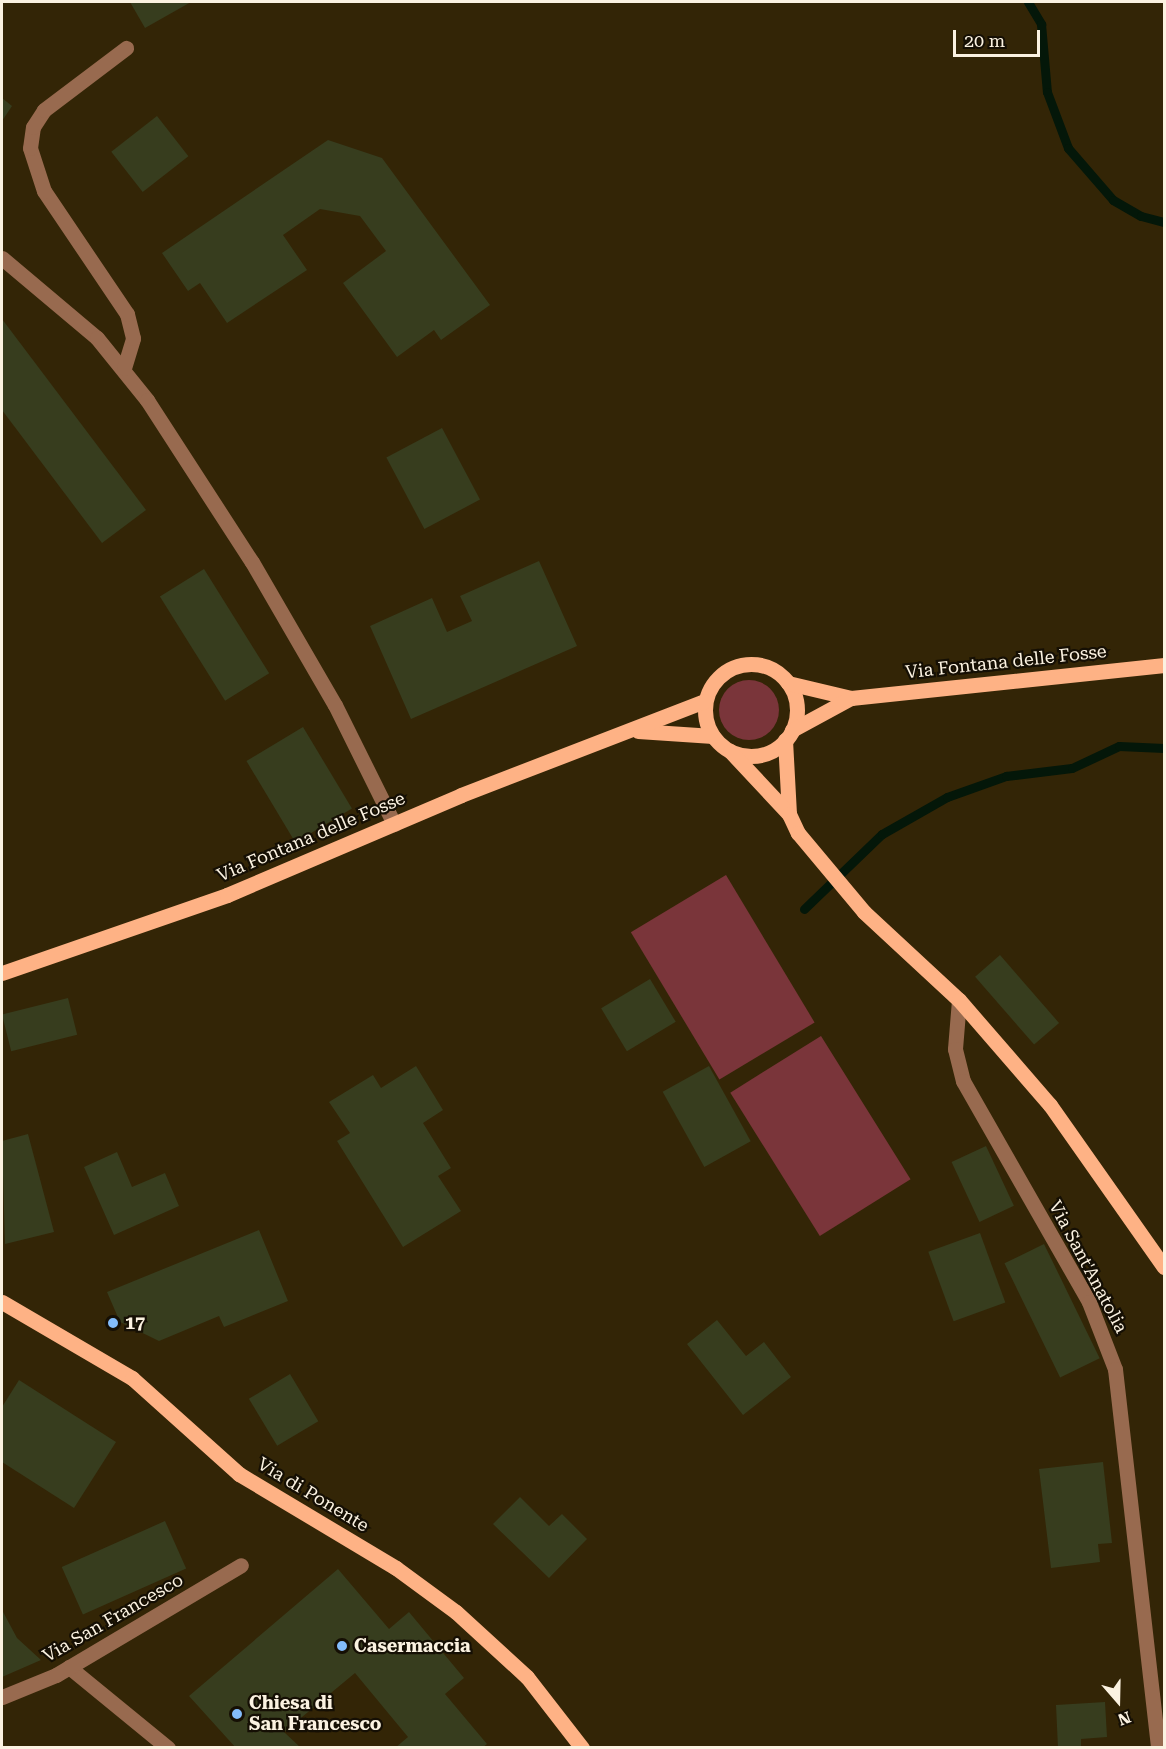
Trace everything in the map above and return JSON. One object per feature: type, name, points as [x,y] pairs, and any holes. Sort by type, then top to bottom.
[{"type":"main road","name":"Via Fontana delle Fosse","points":[[2,973],[203,904],[394,824],[705,701],[721,675],[748,664],[763,666],[788,683],[851,698],[1164,665]]},
{"type":"main road","points":[[788,683],[796,706],[788,735],[789,814]]},
{"type":"main road","name":"Via Fontana delle Fosse","points":[[730,751],[765,753],[788,735],[851,698]]},
{"type":"main road","points":[[705,701],[713,736],[789,814],[818,859],[864,912],[959,1000],[1050,1105],[1164,1267]]},
{"type":"main road","name":"Via Fontana delle Fosse","points":[[632,730],[713,736]]},
{"type":"main road","name":"Via di Ponente","points":[[2,1302],[137,1382],[239,1474],[396,1568],[456,1612],[527,1677],[582,1748]]},
{"type":"street","points":[[124,368],[133,338],[127,314],[44,191],[30,148],[33,127],[44,110],[126,48]]},
{"type":"street","points":[[2,258],[79,321],[124,368],[239,540],[325,687],[394,824]]},
{"type":"street","name":"Via Sant'Anatolia","points":[[959,1000],[955,1049],[963,1082],[1089,1302],[1115,1369],[1158,1748]]},
{"type":"street","name":"Via San Francesco","points":[[2,1697],[69,1667],[241,1565]]},
{"type":"street","points":[[69,1667],[168,1748]]},
{"type":"shaded area","points":[[749,680],[766,685],[774,693],[779,710],[774,727],[766,735],[749,740],[732,735],[724,727],[719,710],[724,693],[732,685]]},
{"type":"shaded area","points":[[726,875],[815,1022],[719,1080],[631,932]]},
{"type":"shaded area","points":[[821,1036],[911,1179],[820,1236],[730,1093]]},
{"type":"building","points":[[130,2],[191,2],[145,28]]},
{"type":"building","points":[[2,98],[12,106],[2,121]]},
{"type":"building","points":[[157,116],[188,156],[143,192],[111,152]]},
{"type":"building","points":[[328,140],[382,158],[490,305],[441,340],[434,330],[397,357],[343,283],[386,251],[360,216],[320,209],[283,235],[307,270],[227,323],[200,283],[188,291],[162,253]]},
{"type":"building","points":[[2,319],[146,510],[102,543],[2,410]]},
{"type":"building","points":[[442,428],[480,500],[424,529],[386,458]]},
{"type":"building","points":[[539,561],[577,646],[411,719],[370,626],[432,598],[447,632],[472,621],[460,596]]},
{"type":"building","points":[[204,569],[269,673],[225,701],[160,597]]},
{"type":"building","points":[[303,727],[352,808],[295,842],[246,761]]},
{"type":"building","points":[[1000,955],[1059,1023],[1034,1045],[975,977]]},
{"type":"building","points":[[650,979],[676,1022],[627,1051],[601,1008]]},
{"type":"building","points":[[68,998],[77,1035],[11,1051],[2,1014]]},
{"type":"building","points":[[416,1066],[443,1110],[423,1123],[451,1168],[438,1176],[461,1211],[403,1247],[337,1141],[350,1133],[329,1102],[373,1075],[381,1088]]},
{"type":"building","points":[[709,1066],[751,1141],[704,1167],[663,1092]]},
{"type":"building","points":[[28,1134],[54,1232],[5,1244],[2,1141]]},
{"type":"building","points":[[986,1146],[1014,1206],[979,1222],[952,1162]]},
{"type":"building","points":[[117,1152],[132,1187],[165,1173],[179,1206],[114,1235],[84,1167]]},
{"type":"building","points":[[259,1230],[288,1301],[224,1327],[219,1316],[159,1341],[120,1322],[107,1292]]},
{"type":"building","points":[[980,1233],[1005,1303],[954,1321],[928,1252]]},
{"type":"building","points":[[1044,1244],[1100,1358],[1060,1377],[1004,1263]]},
{"type":"building","points":[[717,1320],[746,1356],[764,1342],[791,1377],[743,1415],[687,1344]]},
{"type":"building","points":[[290,1374],[318,1421],[277,1446],[249,1399]]},
{"type":"building","points":[[19,1380],[116,1442],[74,1508],[2,1462],[2,1407]]},
{"type":"building","points":[[1103,1462],[1112,1543],[1098,1544],[1100,1562],[1051,1568],[1039,1469]]},
{"type":"building","points":[[520,1497],[549,1526],[562,1514],[587,1539],[549,1578],[493,1524]]},
{"type":"building","points":[[165,1521],[186,1569],[83,1614],[62,1567]]},
{"type":"building","name":"Casermaccia","points":[[338,1569],[389,1629],[409,1612],[464,1678],[445,1694],[487,1744],[482,1748],[395,1748],[408,1737],[355,1673],[284,1732],[301,1748],[236,1748],[189,1696]]},
{"type":"building","points":[[2,1610],[17,1638],[41,1660],[2,1677]]},
{"type":"building","points":[[1105,1702],[1107,1737],[1081,1739],[1081,1748],[1058,1748],[1056,1705]]},
{"type":"waterway","points":[[1028,2],[1041,24],[1047,92],[1068,148],[1113,200],[1141,216],[1164,222]]},
{"type":"waterway","points":[[804,909],[882,834],[947,797],[1006,776],[1072,768],[1119,746],[1164,748]]},
{"type":"place","name":"17","points":[[113,1323]]},
{"type":"place","name":"Casermaccia","points":[[342,1646]]},
{"type":"place","name":"Chiesa di San Francesco","points":[[237,1714]]}]
